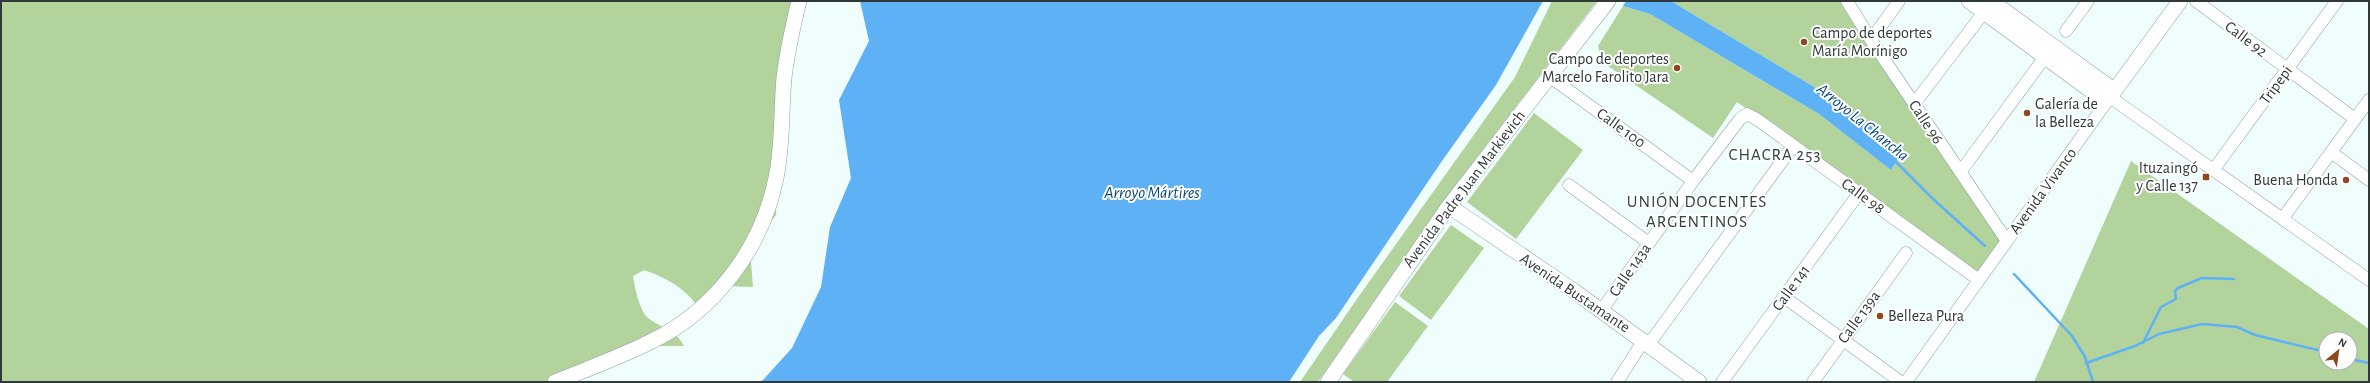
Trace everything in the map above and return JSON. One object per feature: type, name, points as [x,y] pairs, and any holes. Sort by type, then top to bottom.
[{"type":"main road","points":[[555,382],[650,342],[676,327],[700,310],[724,286],[750,249],[767,214],[776,177],[781,140],[784,77],[799,1]]},
{"type":"main road","name":"Avenida Padre Juan Markievich","points":[[1328,382],[1450,206],[1608,1]]},
{"type":"main road","points":[[1969,1],[1990,4],[2108,86],[2110,97],[2097,95],[2045,57],[1990,4]]},
{"type":"main road","name":"Avenida Vivanco","points":[[2110,97],[2180,1]]},
{"type":"main road","name":"Avenida Bustamante","points":[[1450,206],[1646,342],[1699,382]]},
{"type":"street","name":"Calle 96","points":[[1847,1],[1871,40],[2007,241]]},
{"type":"street","points":[[1871,40],[1899,1]]},
{"type":"street","points":[[2066,31],[2088,1]]},
{"type":"street","name":"Calle 92","points":[[2196,1],[2355,119]]},
{"type":"street","name":"Tripepi","points":[[2214,169],[2337,1]]},
{"type":"street","points":[[1914,104],[1990,4]]},
{"type":"street","points":[[1960,172],[2045,57]]},
{"type":"street","name":"Calle 100","points":[[1549,76],[1693,181]]},
{"type":"street","points":[[2110,97],[2214,169],[2369,280]]},
{"type":"street","name":"Avenida Vivanco","points":[[1906,382],[2110,97]]},
{"type":"street","points":[[2283,218],[2369,100]]},
{"type":"street","name":"Calle 143a","points":[[1601,311],[1693,181],[1740,120],[1747,114]]},
{"type":"street","name":"Calle 98","points":[[1747,114],[1979,280]]},
{"type":"street","points":[[1617,382],[1793,146]]},
{"type":"street","points":[[2331,152],[2369,180]]},
{"type":"street","points":[[1569,185],[1648,243]]},
{"type":"street","name":"Calle 141","points":[[1722,382],[1859,193]]},
{"type":"street","name":"Calle 139a","points":[[1812,382],[1906,252]]},
{"type":"street","points":[[1784,297],[1901,382]]},
{"type":"green space","points":[[1,1],[800,1],[777,177],[776,215],[750,249],[753,287],[724,286],[700,310],[689,296],[676,285],[644,270],[633,276],[636,291],[644,314],[652,321],[672,332],[684,346],[655,346],[574,382],[1,382]]},
{"type":"green space","points":[[1552,1],[1597,1],[1449,194],[1318,382],[1300,382],[1359,296],[1515,77]]},
{"type":"green space","points":[[1671,1],[1842,1],[2002,239],[1977,272],[1737,102],[1713,138],[1602,62],[1598,46],[1623,6],[1650,14],[1819,114],[1891,170],[1901,151],[1846,106]]},
{"type":"green space","points":[[1534,113],[1583,150],[1516,239],[1467,202]]},
{"type":"green space","points":[[2131,161],[2369,329],[2369,382],[2034,382]]},
{"type":"green space","points":[[1451,225],[1484,248],[1431,320],[1399,296]]},
{"type":"green space","points":[[1395,302],[1428,326],[1387,382],[1354,382],[1343,374]]},
{"type":"water","name":"Arroyo Mártires","points":[[860,1],[1543,1],[1496,85],[1442,161],[1336,318],[1319,336],[1289,382],[761,382],[792,348],[821,287],[830,227],[851,178],[839,100],[869,41]]},
{"type":"water","points":[[1626,1],[1671,1],[1846,106],[1902,151],[1891,170],[1819,114],[1650,14],[1623,6]]},
{"type":"waterway","name":"Arroyo La Chancha","points":[[1894,160],[1931,197],[1985,246]]},
{"type":"waterway","name":"Arroyo La Chancha","points":[[2014,274],[2072,336],[2085,357],[2093,382]]},
{"type":"waterway","points":[[2143,343],[2161,307],[2176,299],[2175,291],[2178,288],[2202,278],[2234,279]]},
{"type":"waterway","points":[[2086,363],[2135,346],[2159,334],[2202,324],[2237,327],[2255,335],[2318,350]]},
{"type":"waterway","points":[[2358,361],[2369,363]]},
{"type":"place","name":"Campo de deportes María Morínigo","points":[[1804,42]]},
{"type":"place","name":"Campo de deportes Marcelo Farolito Jara","points":[[1677,68]]},
{"type":"place","name":"Galería de la Belleza","points":[[2027,113]]},
{"type":"place","name":"Ituzaingó y Calle 137","points":[[2206,177]]},
{"type":"place","name":"Buena Honda","points":[[2346,180]]},
{"type":"place","name":"Belleza Pura","points":[[1880,316]]},
{"type":"district","name":"CHACRA 253","points":[[1775,154]]},
{"type":"district","name":"UNIÓN DOCENTES ARGENTINOS","points":[[1697,211]]}]
